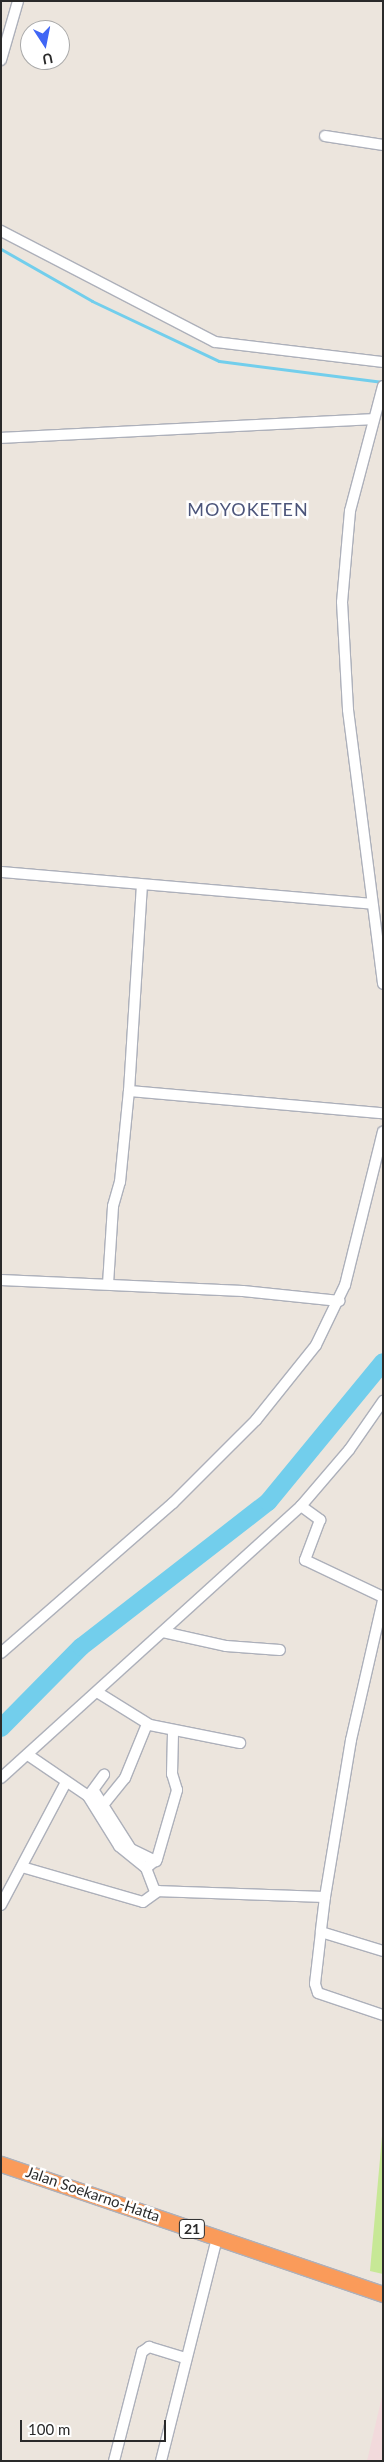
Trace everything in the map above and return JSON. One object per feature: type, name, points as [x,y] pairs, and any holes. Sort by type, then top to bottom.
[{"type":"highway","name":"Jalan Soekarno-Hatta","points":[[1,2164],[383,2294]]},
{"type":"street","points":[[1,60],[18,1]]},
{"type":"street","points":[[325,136],[383,145]]},
{"type":"street","points":[[1,231],[215,342],[383,362]]},
{"type":"street","points":[[383,386],[371,418],[347,528],[342,602],[344,678],[371,904],[383,984]]},
{"type":"street","points":[[1,438],[371,418]]},
{"type":"street","points":[[1,872],[371,904]]},
{"type":"street","points":[[108,1284],[113,1206],[120,1182],[129,1091],[142,885]]},
{"type":"street","points":[[129,1091],[383,1113]]},
{"type":"street","points":[[1,1653],[130,1544],[242,1435],[316,1344],[339,1301],[366,1213],[383,1132]]},
{"type":"street","points":[[1,1280],[108,1284],[339,1301]]},
{"type":"street","points":[[1,1778],[301,1506],[349,1450],[383,1401]]},
{"type":"street","points":[[301,1506],[320,1520],[306,1560],[383,1599],[351,1740],[326,1897],[315,1984],[318,1994],[383,2014]]},
{"type":"street","points":[[164,1632],[226,1646],[280,1650]]},
{"type":"street","points":[[97,1692],[147,1724],[173,1732],[240,1743]]},
{"type":"street","points":[[102,1808],[125,1778],[147,1724]]},
{"type":"street","points":[[146,1868],[156,1861],[177,1790],[172,1774],[173,1732]]},
{"type":"street","points":[[28,1755],[66,1782],[91,1794],[131,1849],[156,1861]]},
{"type":"street","points":[[91,1794],[104,1775]]},
{"type":"street","points":[[1,1905],[66,1782]]},
{"type":"street","points":[[102,1808],[119,1846],[146,1868],[151,1886],[158,1891],[326,1897]]},
{"type":"street","points":[[22,1867],[143,1902],[158,1891]]},
{"type":"street","points":[[321,1932],[383,1951]]},
{"type":"street","points":[[161,2461],[217,2238]]},
{"type":"street","points":[[114,2461],[142,2352],[149,2347],[186,2358]]},
{"type":"shaded area","points":[[383,2392],[383,2461],[367,2461]]},
{"type":"green space","points":[[383,2125],[383,2274],[370,2271]]},
{"type":"waterway","points":[[1,249],[92,301],[219,361],[383,382]]},
{"type":"waterway","points":[[1,1728],[81,1647],[268,1502],[383,1362]]},
{"type":"district","name":"MOYOKETEN","points":[[248,509]]}]
